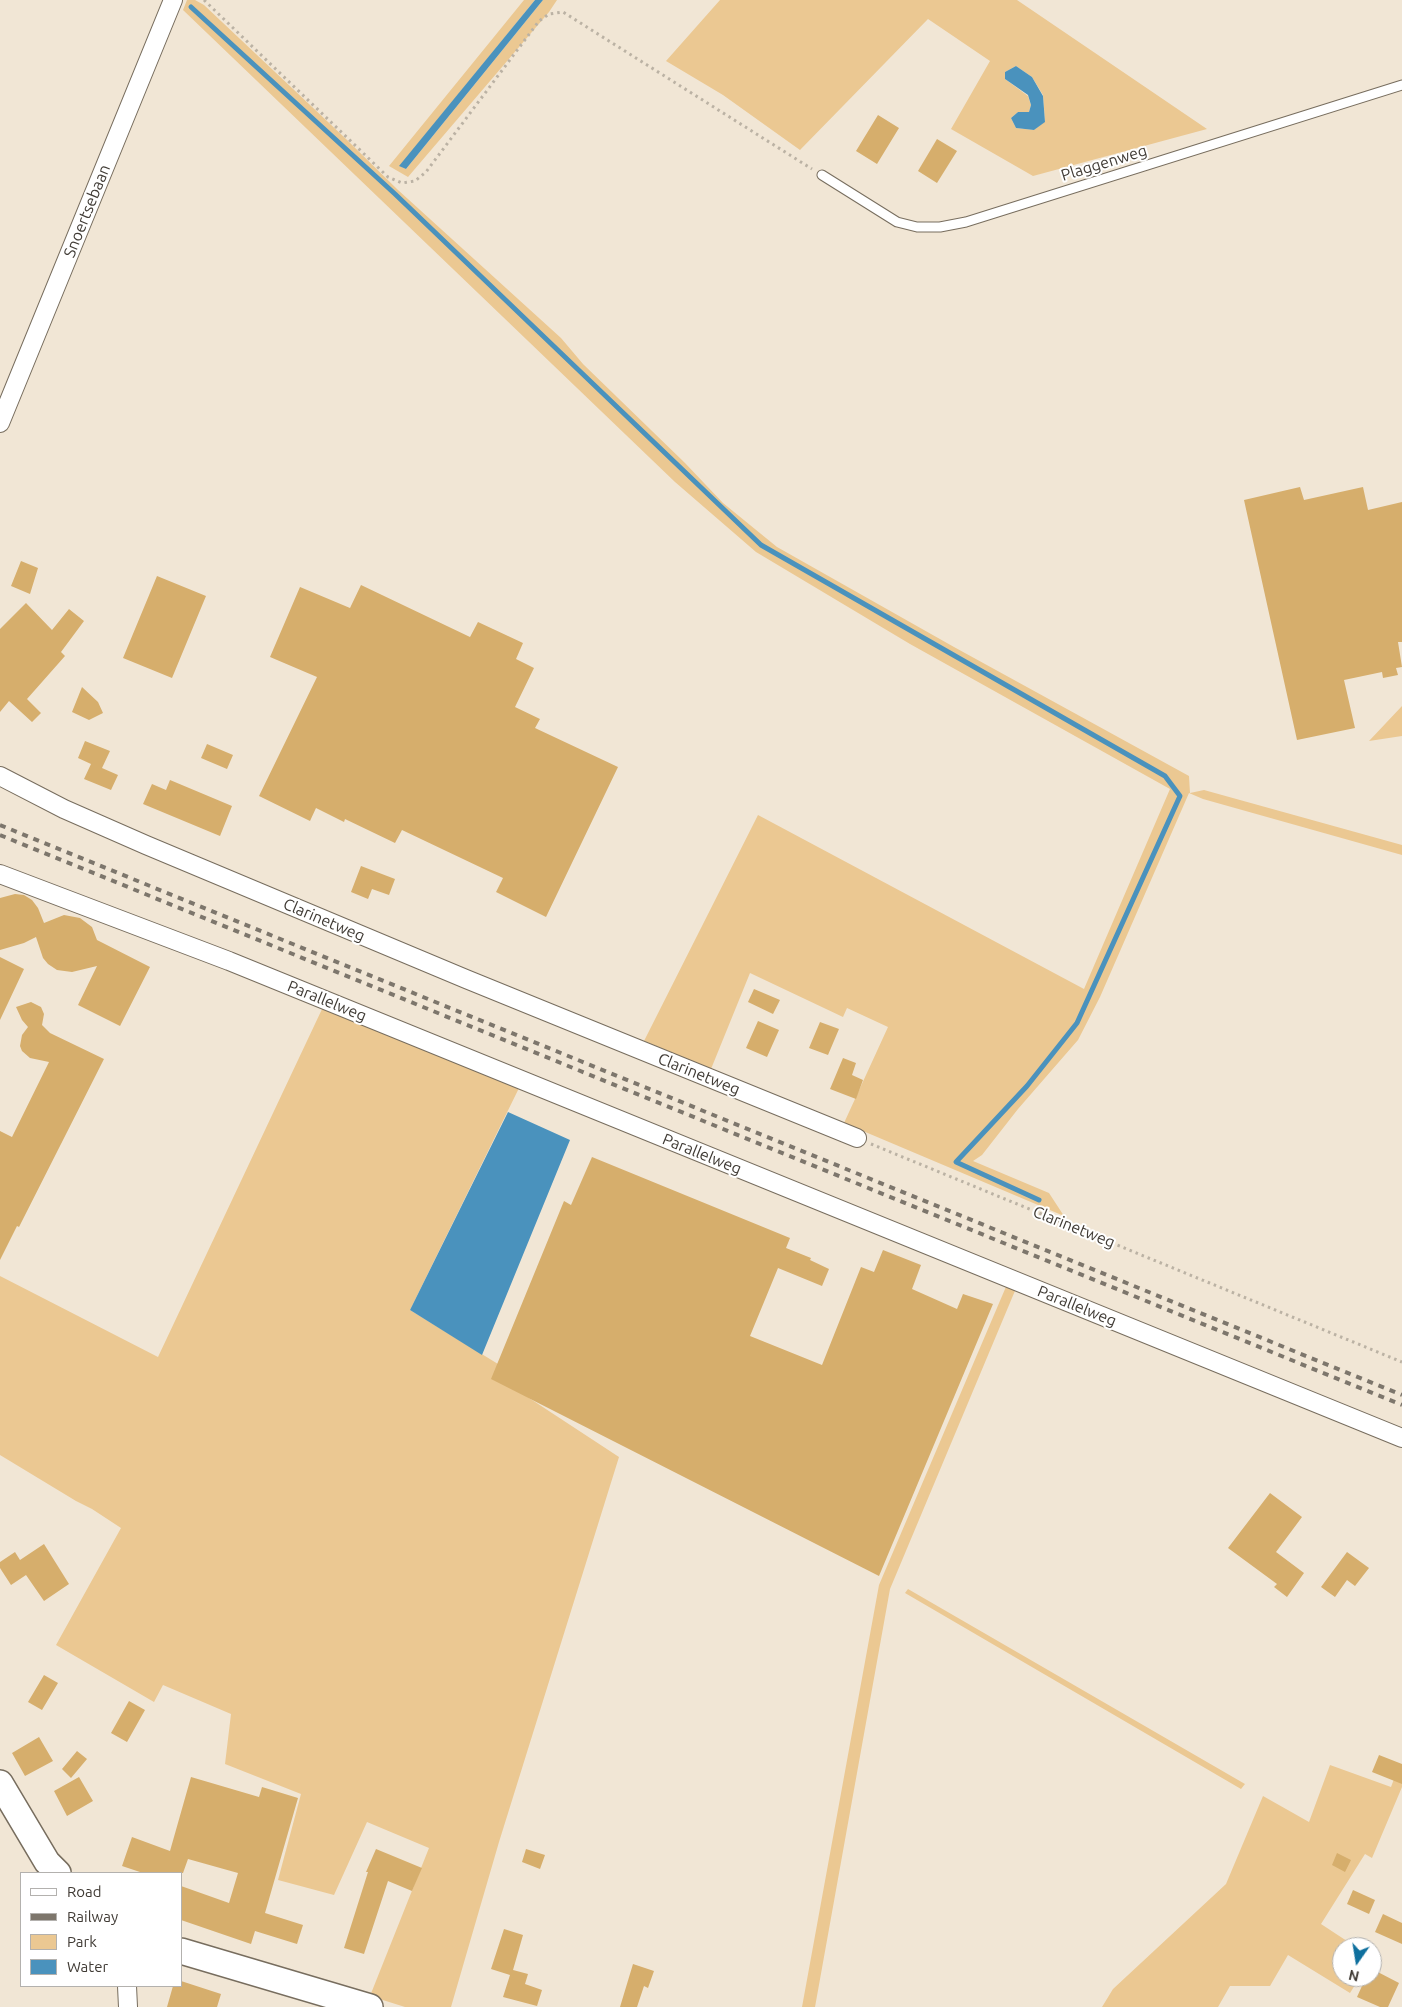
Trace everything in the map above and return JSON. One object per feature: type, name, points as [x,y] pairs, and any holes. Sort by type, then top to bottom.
[{"type":"street","name":"Snoertsebaan","points":[[0,422],[174,0]]},
{"type":"street","name":"Clarinetweg","points":[[0,776],[64,809],[146,845],[466,979],[857,1138]]},
{"type":"street","name":"Parallelweg","points":[[0,874],[229,961],[1402,1438]]},
{"type":"street","points":[[0,1784],[47,1862],[57,1872]]},
{"type":"street","points":[[182,1951],[370,2007]]},
{"type":"street","points":[[127,1987],[128,2007]]},
{"type":"lane","name":"Plaggenweg","points":[[822,175],[897,222],[917,227],[940,227],[966,222],[1402,85]]},
{"type":"path","points":[[204,0],[388,177],[402,183],[415,181],[426,172],[539,21],[549,14],[563,12],[752,129],[822,175]]},
{"type":"path","name":"Clarinetweg","points":[[857,1138],[1402,1362]]},
{"type":"green space","points":[[187,0],[195,0],[204,5],[398,190],[561,338],[583,364],[685,463],[723,503],[777,547],[1189,776],[1190,793],[1204,790],[1402,845],[1402,855],[1203,799],[1189,793],[1100,997],[1078,1040],[1018,1109],[982,1155],[973,1161],[1049,1193],[1064,1216],[844,1123],[888,1027],[847,1008],[843,1017],[750,973],[711,1069],[644,1041],[758,815],[1084,989],[1170,789],[910,644],[756,552],[675,482],[183,10]]},
{"type":"green space","points":[[524,0],[535,0],[400,166],[406,169],[543,0],[557,0],[549,12],[408,177],[389,166]]},
{"type":"green space","points":[[720,0],[1017,0],[1207,129],[1033,176],[951,129],[990,61],[928,19],[800,150],[723,95],[666,61]],"holes":[[[1016,66],[1032,77],[1043,95],[1045,121],[1034,130],[1016,128],[1011,118],[1018,112],[1029,112],[1031,105],[1028,96],[1005,79],[1005,72]]]},
{"type":"green space","points":[[1402,706],[1402,736],[1369,741]]},
{"type":"green space","points":[[323,1007],[520,1086],[410,1310],[498,1364],[494,1375],[619,1457],[499,1842],[451,2007],[405,2007],[370,1996],[429,1848],[367,1822],[334,1895],[278,1880],[301,1794],[225,1764],[231,1714],[163,1685],[154,1702],[56,1645],[121,1528],[0,1455],[0,1276],[158,1357]]},
{"type":"green space","points":[[1008,1282],[1017,1286],[890,1589],[815,2007],[802,2007],[879,1585]]},
{"type":"green space","points":[[908,1589],[1245,1784],[1241,1789],[905,1593]]},
{"type":"green space","points":[[1330,1765],[1391,1787],[1397,1771],[1402,1772],[1402,1787],[1372,1858],[1365,1854],[1321,1924],[1341,1937],[1332,1937],[1332,1982],[1288,1955],[1270,1986],[1230,1986],[1218,2007],[1102,2007],[1113,1989],[1226,1884],[1263,1796],[1309,1822]]},
{"type":"green space","points":[[1340,1987],[1354,1987],[1350,1993]]},
{"type":"water","points":[[535,0],[543,0],[406,169],[399,166]]},
{"type":"water","points":[[1016,66],[1032,77],[1043,96],[1045,122],[1034,130],[1016,128],[1011,118],[1018,112],[1029,112],[1031,105],[1028,95],[1005,79],[1005,72]]},
{"type":"water","points":[[508,1112],[570,1140],[482,1355],[410,1310]]},
{"type":"building","points":[[878,115],[899,128],[877,164],[856,151]]},
{"type":"building","points":[[937,139],[957,151],[937,183],[918,171]]},
{"type":"building","points":[[1300,487],[1304,500],[1363,487],[1368,510],[1402,502],[1402,642],[1398,642],[1402,667],[1396,668],[1398,675],[1383,678],[1382,672],[1344,680],[1355,728],[1297,740],[1244,500]]},
{"type":"building","points":[[21,561],[38,568],[30,594],[11,586]]},
{"type":"building","points":[[157,576],[206,596],[172,678],[123,658]]},
{"type":"building","points":[[361,585],[470,637],[478,622],[523,643],[516,659],[534,668],[515,707],[540,719],[535,728],[618,767],[546,917],[496,892],[503,878],[402,830],[395,843],[345,819],[344,822],[316,808],[310,821],[259,796],[317,677],[270,657],[300,587],[350,608]]},
{"type":"building","points":[[26,603],[52,630],[69,609],[84,621],[61,652],[65,656],[27,699],[41,713],[32,722],[9,701],[0,712],[0,629]]},
{"type":"building","points":[[82,687],[98,702],[103,713],[89,720],[72,712]]},
{"type":"building","points":[[85,741],[110,751],[102,768],[118,775],[111,790],[84,779],[91,764],[78,758]]},
{"type":"building","points":[[207,744],[233,755],[227,769],[201,758]]},
{"type":"building","points":[[170,780],[232,806],[220,836],[143,804],[152,784],[166,790]]},
{"type":"building","points":[[361,866],[395,879],[389,895],[372,889],[368,899],[351,892]]},
{"type":"building","points":[[15,894],[24,895],[32,900],[38,908],[44,923],[64,915],[80,918],[92,927],[97,940],[150,967],[120,1026],[78,1005],[97,966],[72,972],[57,970],[43,958],[36,937],[24,943],[0,950],[0,898]]},
{"type":"building","points":[[0,957],[24,969],[0,1020]]},
{"type":"building","points":[[754,989],[780,1000],[773,1014],[748,1002]]},
{"type":"building","points":[[31,1002],[41,1007],[44,1014],[42,1025],[50,1033],[104,1059],[19,1227],[17,1226],[0,1260],[0,1131],[12,1137],[49,1062],[30,1058],[22,1051],[20,1046],[22,1035],[28,1027],[22,1020],[16,1007]]},
{"type":"building","points":[[758,1021],[779,1030],[767,1057],[746,1048]]},
{"type":"building","points":[[820,1022],[839,1029],[828,1055],[809,1048]]},
{"type":"building","points":[[843,1058],[856,1063],[852,1075],[863,1080],[856,1099],[830,1089]]},
{"type":"building","points":[[592,1157],[790,1238],[786,1248],[811,1258],[810,1260],[829,1269],[822,1286],[778,1268],[750,1336],[822,1365],[861,1267],[874,1272],[883,1250],[921,1265],[912,1289],[957,1309],[963,1294],[993,1304],[879,1576],[491,1379],[564,1201],[571,1205]]},
{"type":"building","points":[[1270,1493],[1302,1517],[1276,1552],[1304,1573],[1287,1597],[1274,1587],[1277,1584],[1228,1548]]},
{"type":"building","points":[[44,1544],[69,1584],[44,1601],[26,1575],[11,1585],[0,1568],[0,1562],[15,1552],[20,1560]]},
{"type":"building","points":[[1347,1552],[1369,1568],[1355,1586],[1347,1580],[1335,1597],[1321,1587]]},
{"type":"building","points":[[44,1675],[58,1683],[42,1710],[28,1702]]},
{"type":"building","points":[[129,1701],[145,1710],[127,1742],[111,1733]]},
{"type":"building","points":[[39,1737],[53,1761],[25,1776],[12,1753]]},
{"type":"building","points":[[77,1751],[87,1759],[71,1778],[62,1769]]},
{"type":"building","points":[[1379,1755],[1402,1764],[1402,1784],[1372,1772]]},
{"type":"building","points":[[79,1777],[93,1801],[67,1816],[54,1791]]},
{"type":"building","points":[[191,1777],[259,1797],[262,1787],[298,1798],[265,1913],[303,1925],[297,1944],[255,1931],[251,1944],[182,1920],[182,1886],[229,1903],[238,1873],[188,1859],[183,1873],[140,1872],[122,1866],[132,1837],[170,1851]]},
{"type":"building","points":[[376,1849],[422,1868],[412,1891],[388,1881],[364,1954],[344,1948],[368,1872],[366,1872]]},
{"type":"building","points":[[526,1849],[545,1855],[540,1869],[522,1862]]},
{"type":"building","points":[[1337,1853],[1351,1860],[1345,1872],[1332,1865]]},
{"type":"building","points":[[1353,1890],[1375,1900],[1369,1914],[1347,1904]]},
{"type":"building","points":[[1383,1914],[1402,1923],[1402,1944],[1375,1932]]},
{"type":"building","points":[[504,1929],[523,1935],[513,1970],[528,1974],[525,1984],[542,1990],[537,2006],[503,1997],[510,1975],[491,1969]]},
{"type":"building","points":[[633,1964],[654,1971],[648,1988],[644,1986],[637,2007],[620,2007]]},
{"type":"building","points":[[1382,1974],[1399,1983],[1388,2007],[1380,2007],[1357,1997],[1362,1987],[1382,1987]]},
{"type":"building","points":[[182,1981],[221,1994],[217,2007],[167,2007],[173,1987],[182,1987]]},
{"type":"waterway","points":[[191,7],[395,194],[761,545],[1165,776],[1180,796],[1077,1023],[1027,1086],[956,1162],[1039,1200]]},
{"type":"railway","points":[[0,825],[1402,1395]]},
{"type":"railway","points":[[0,835],[1402,1405]]}]
